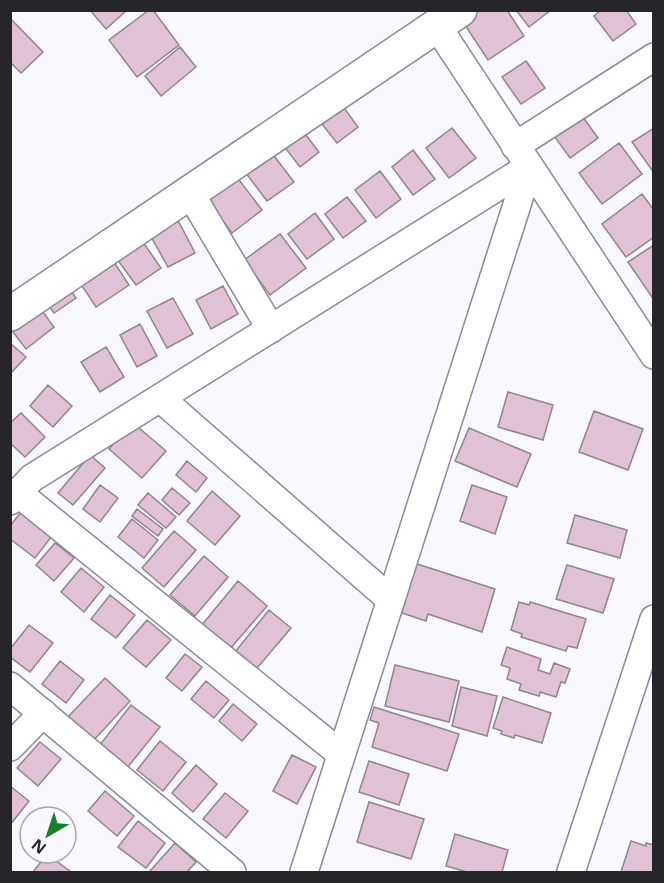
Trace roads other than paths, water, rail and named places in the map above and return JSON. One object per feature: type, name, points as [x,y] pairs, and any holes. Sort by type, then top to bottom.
[{"type":"street","points":[[10,314],[448,19],[522,156],[654,355]]},
{"type":"street","points":[[341,754],[14,497],[32,478],[271,329],[522,156],[654,57]]},
{"type":"street","points":[[304,873],[391,600],[522,156]]},
{"type":"street","points":[[190,193],[271,329]]},
{"type":"street","points":[[160,398],[391,600]]},
{"type":"street","points":[[571,873],[654,619]]},
{"type":"street","points":[[10,686],[232,873]]},
{"type":"street","points":[[10,747],[43,713]]}]
